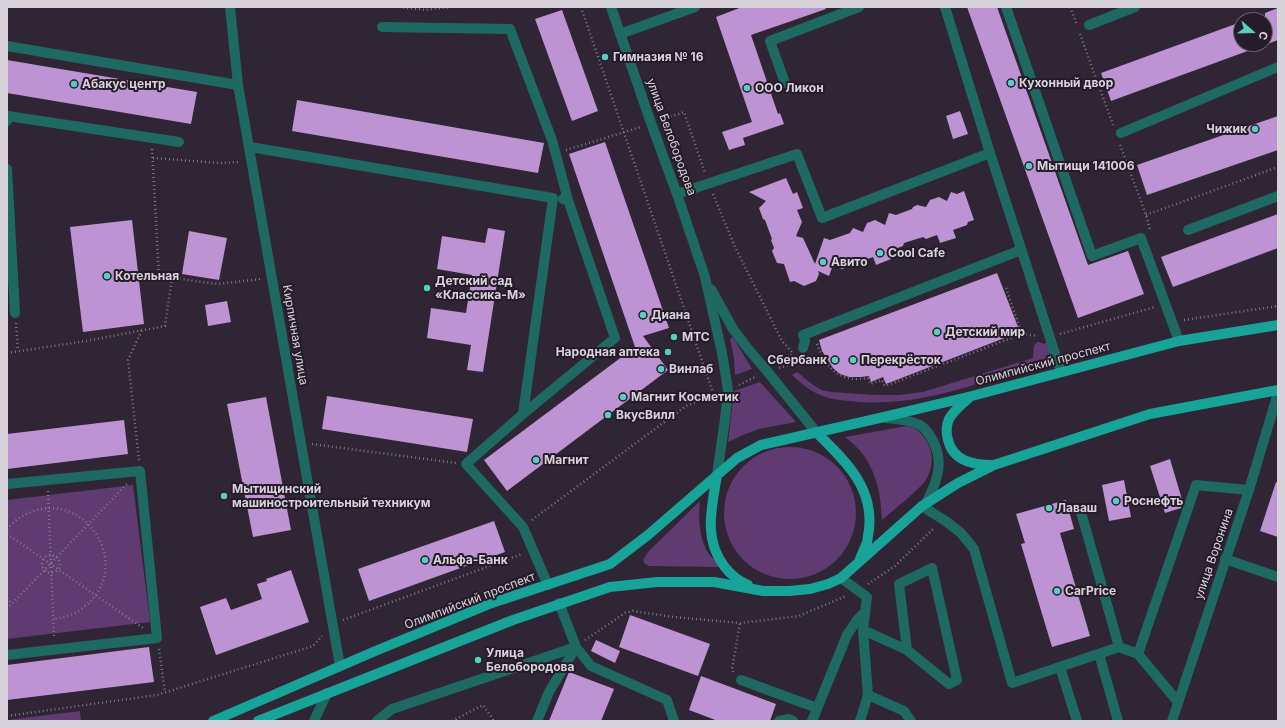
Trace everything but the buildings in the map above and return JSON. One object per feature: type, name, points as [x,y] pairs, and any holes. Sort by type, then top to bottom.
[{"type":"main road","name":"Олимпийский проспект","points":[[213,721],[492,603],[610,564],[648,535],[737,458],[761,445],[972,396],[1179,341],[1278,325]]},
{"type":"main road","points":[[258,721],[513,620],[610,587],[657,582],[714,582],[763,591],[789,591],[810,589],[828,584],[841,578],[924,505],[958,483],[994,465],[1150,414],[1278,390]]},
{"type":"main road","points":[[972,396],[956,409],[949,420],[946,433],[949,446],[956,456],[967,462],[979,465],[994,465]]},
{"type":"main road","points":[[816,432],[858,478],[867,499],[870,519],[868,541],[858,562]]},
{"type":"main road","points":[[717,475],[710,520],[712,541],[720,560],[731,574],[740,582],[763,591]]},
{"type":"street","name":"Кирпичная улица","points":[[230,7],[238,85],[340,666]]},
{"type":"street","name":"улица Белобородова","points":[[611,7],[705,277]]},
{"type":"street","points":[[620,34],[695,7]]},
{"type":"street","points":[[785,83],[770,41],[859,7]]},
{"type":"street","points":[[945,7],[990,153],[1061,372]]},
{"type":"street","points":[[1006,7],[1092,256],[1141,238],[1179,341]]},
{"type":"street","points":[[1089,24],[1135,7]]},
{"type":"street","points":[[382,27],[510,29],[552,140],[568,200],[615,338],[523,414],[466,464],[523,527],[548,585]]},
{"type":"street","points":[[7,46],[238,85]]},
{"type":"street","points":[[1118,135],[1278,67]]},
{"type":"street","points":[[7,121],[8,116],[179,142]]},
{"type":"street","points":[[250,147],[568,200]]},
{"type":"street","points":[[677,194],[797,154],[822,218],[990,153]]},
{"type":"street","points":[[7,169],[16,313]]},
{"type":"street","points":[[1188,230],[1278,196]]},
{"type":"street","points":[[523,414],[553,198]]},
{"type":"street","points":[[804,348],[805,340],[803,335],[1021,250]]},
{"type":"street","points":[[705,277],[733,328],[749,350],[816,432]]},
{"type":"street","points":[[705,277],[722,353],[728,390],[717,475]]},
{"type":"street","name":"улица Воронина","points":[[1172,721],[1249,490],[1278,393]]},
{"type":"street","points":[[884,417],[920,425],[930,434],[937,449],[939,469],[935,486],[924,505],[961,533],[974,549],[1012,683],[1119,647],[1138,654],[1178,702]]},
{"type":"street","points":[[7,484],[140,471],[157,638],[7,655]]},
{"type":"street","points":[[1138,654],[1196,485],[1249,490]]},
{"type":"street","points":[[1082,512],[1119,647]]},
{"type":"street","points":[[1225,559],[1278,577]]},
{"type":"street","points":[[863,630],[907,650],[948,684],[957,680],[932,568],[899,584],[907,650]]},
{"type":"street","points":[[841,578],[867,597],[863,630],[868,695],[860,721]]},
{"type":"street","points":[[559,604],[576,647],[591,666],[667,700],[674,721]]},
{"type":"street","points":[[812,721],[847,635],[857,620],[865,612]]},
{"type":"street","points":[[377,721],[392,709],[576,647]]},
{"type":"street","points":[[537,721],[548,692],[576,647]]},
{"type":"street","points":[[1099,654],[1118,721]]},
{"type":"street","points":[[1060,667],[1077,721]]},
{"type":"street","points":[[741,680],[817,708]]},
{"type":"street","points":[[314,721],[327,693]]},
{"type":"street","points":[[868,695],[904,711],[911,721]]},
{"type":"street","points":[[779,721],[789,719],[793,721]]},
{"type":"path","points":[[399,7],[424,10],[451,7]]},
{"type":"path","points":[[523,527],[686,406],[714,396],[581,7]]},
{"type":"path","points":[[1070,7],[1146,215],[1278,167]]},
{"type":"path","points":[[556,154],[624,133],[684,112],[709,184],[735,247],[782,341],[792,352],[789,365],[767,371]]},
{"type":"path","points":[[152,138],[159,276],[218,284],[272,278]]},
{"type":"path","points":[[153,158],[220,163],[252,161]]},
{"type":"path","points":[[7,353],[86,341],[165,326],[172,278]]},
{"type":"path","points":[[804,348],[817,343],[821,355],[826,363],[837,374],[853,379],[868,378],[870,384],[882,380],[885,386],[1022,334],[1006,288]]},
{"type":"path","points":[[16,313],[18,351]]},
{"type":"path","points":[[7,609],[140,471],[128,360],[142,330]]},
{"type":"path","points":[[301,443],[466,464]]},
{"type":"path","points":[[47,480],[55,650]]},
{"type":"path","points":[[7,529],[20,517],[37,510],[56,508],[73,513],[89,524],[99,536],[105,553],[105,570],[100,587],[90,602],[77,612],[60,618],[53,618]]},
{"type":"path","points":[[7,534],[157,638],[165,692]]},
{"type":"path","points":[[7,716],[157,695],[313,646],[333,623],[534,550]]},
{"type":"path","points":[[51,555],[57,557],[60,562],[58,569],[51,572],[45,570],[42,565],[44,559],[51,555]]},
{"type":"path","points":[[7,598],[12,604]]},
{"type":"path","points":[[740,623],[732,669],[734,676],[741,680]]},
{"type":"path","points":[[452,721],[483,705],[494,721]]},
{"type":"shaded area","points":[[733,337],[752,369],[735,375],[734,358],[730,339]]},
{"type":"shaded area","points":[[1037,342],[1044,344],[1047,342],[1054,359],[1037,363],[1038,364],[968,387],[921,398],[873,403],[844,401],[822,396],[811,390],[792,375],[797,372],[813,385],[822,390],[832,392],[899,395],[923,392],[1033,358],[1034,346]]},
{"type":"shaded area","points":[[760,382],[796,422],[759,429],[728,442],[734,391]]},
{"type":"shaded area","points":[[907,426],[919,431],[927,442],[932,456],[931,469],[927,478],[920,487],[882,520],[881,502],[877,484],[871,468],[856,446],[845,437]]},
{"type":"shaded area","points":[[790,447],[815,452],[827,458],[841,471],[851,488],[856,513],[851,538],[845,550],[832,564],[815,574],[790,579],[765,574],[753,568],[739,555],[729,538],[724,513],[729,488],[735,476],[748,462],[765,452]]},
{"type":"shaded area","points":[[133,485],[150,622],[7,639],[7,500]]},
{"type":"shaded area","points":[[700,501],[700,532],[707,551],[719,567],[649,566],[645,564],[643,560],[648,552]]},
{"type":"shaded area","points":[[80,711],[81,721],[7,721],[7,720]]},
{"type":"place","name":"Гимназия № 16","points":[[605,57]]},
{"type":"place","name":"Кухонный двор","points":[[1011,83]]},
{"type":"place","name":"Абакус центр","points":[[74,84]]},
{"type":"place","name":"ООО Ликон","points":[[747,88]]},
{"type":"place","name":"Чижик","points":[[1255,129]]},
{"type":"place","name":"Мытищи 141006","points":[[1029,166]]},
{"type":"place","name":"Cool Cafe","points":[[880,253]]},
{"type":"place","name":"Авито","points":[[823,262]]},
{"type":"place","name":"Котельная","points":[[107,276]]},
{"type":"place","name":"Детский сад «Классика-М»","points":[[427,288]]},
{"type":"place","name":"Диана","points":[[643,315]]},
{"type":"place","name":"Детский мир","points":[[937,332]]},
{"type":"place","name":"МТС","points":[[674,337]]},
{"type":"place","name":"Народная аптека","points":[[668,352]]},
{"type":"place","name":"Сбербанк","points":[[835,360]]},
{"type":"place","name":"Перекрёсток","points":[[853,360]]},
{"type":"place","name":"Винлаб","points":[[661,369]]},
{"type":"place","name":"Магнит Косметик","points":[[623,397]]},
{"type":"place","name":"ВкусВилл","points":[[608,415]]},
{"type":"place","name":"Магнит","points":[[536,460]]},
{"type":"place","name":"Мытищинский машиностроительный техникум","points":[[224,496]]},
{"type":"place","name":"Роснефть","points":[[1116,501]]},
{"type":"place","name":"Лаваш","points":[[1049,508]]},
{"type":"place","name":"Альфа-Банк","points":[[425,560]]},
{"type":"place","name":"CarPrice","points":[[1057,591]]},
{"type":"place","name":"Улица Белобородова","points":[[478,660]]}]
